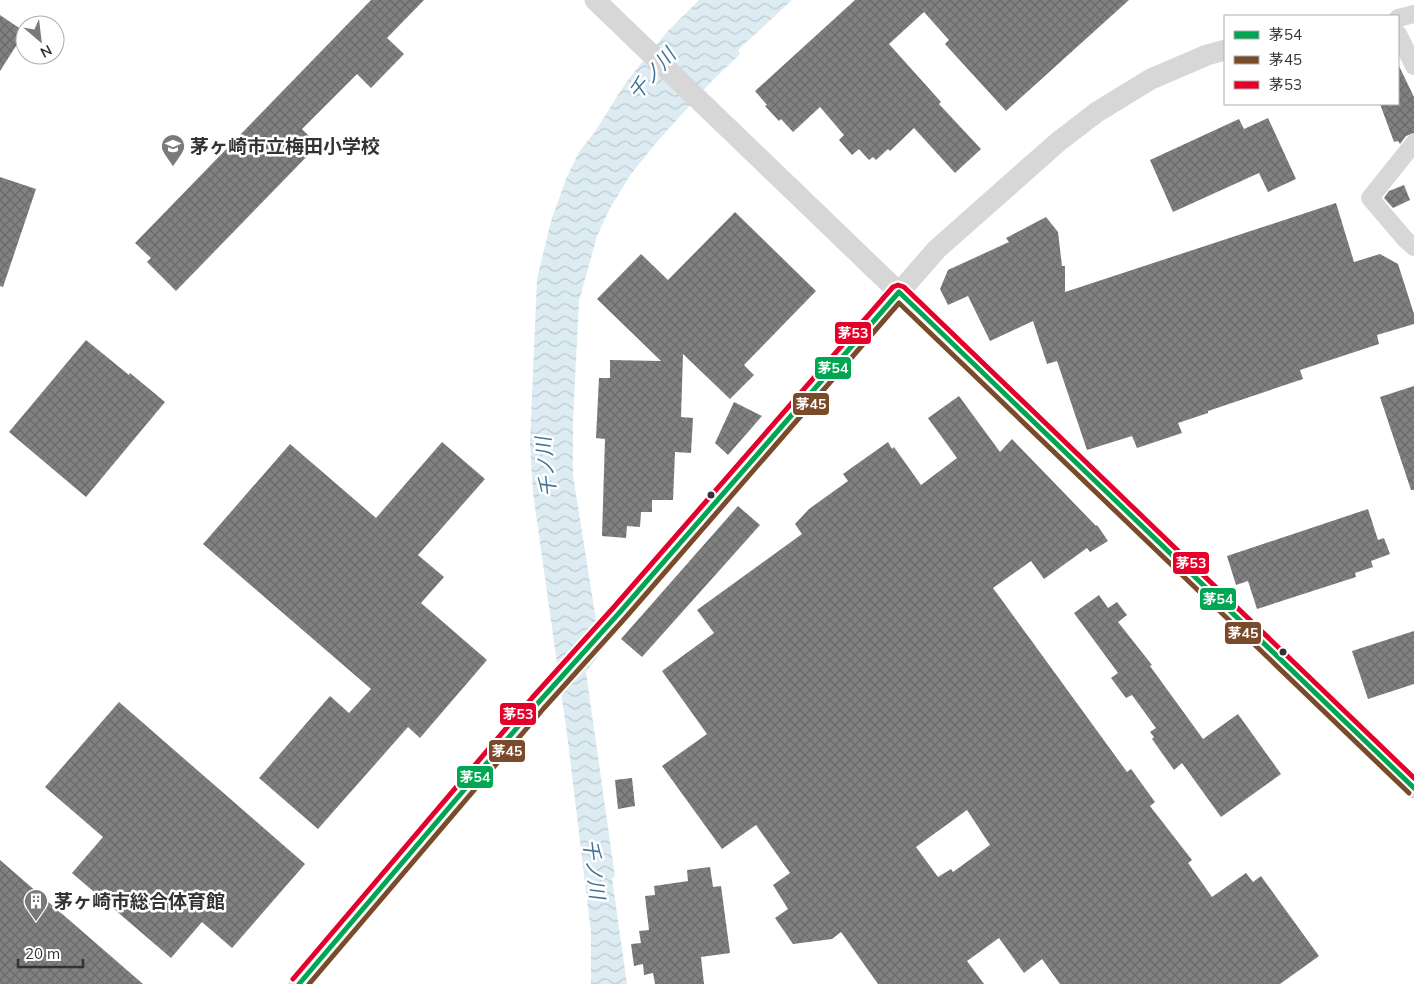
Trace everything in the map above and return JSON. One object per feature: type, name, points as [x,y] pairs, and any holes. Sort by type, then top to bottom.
[{"type":"street","points":[[595,0],[1414,788]]},
{"type":"street","points":[[1399,18],[1414,14]]},
{"type":"street","points":[[1399,36],[1414,66]]},
{"type":"street","points":[[299,984],[538,703],[620,612],[937,249],[1058,142],[1097,112],[1151,79],[1207,55],[1224,50]]},
{"type":"street","points":[[1411,240],[1370,198],[1414,143]]},
{"type":"water","name":"千ノ川","points":[[699,0],[792,0],[738,50],[740,54],[708,85],[631,174],[610,208],[597,236],[579,301],[573,420],[573,475],[601,652],[586,672],[615,877],[612,878],[627,984],[591,984],[591,932],[567,734],[533,493],[530,443],[537,279],[551,221],[566,179],[579,152],[594,133],[627,81],[667,32]]},
{"type":"building","points":[[371,0],[424,0],[387,38],[404,54],[371,88],[357,74],[302,129],[318,145],[176,291],[147,262],[151,258],[135,243]]},
{"type":"building","points":[[855,0],[1129,0],[1006,111],[945,44],[949,40],[924,12],[889,44],[941,102],[939,104],[981,149],[955,173],[914,128],[890,151],[888,149],[876,160],[873,157],[869,160],[859,149],[852,155],[839,140],[844,135],[820,107],[793,132],[765,106],[767,105],[755,91]]},
{"type":"building","points":[[0,15],[15,25],[15,48],[0,71]]},
{"type":"building","points":[[1399,66],[1414,97],[1414,133],[1406,136],[1400,144],[1398,141],[1394,142],[1380,105],[1399,105]]},
{"type":"building","points":[[1268,118],[1296,179],[1268,192],[1259,173],[1173,212],[1150,160],[1239,119],[1244,129]]},
{"type":"building","points":[[0,177],[36,189],[3,287],[0,286]]},
{"type":"building","points":[[1404,185],[1410,200],[1393,208],[1384,198],[1389,191]]},
{"type":"building","points":[[1336,203],[1354,262],[1380,254],[1398,264],[1414,314],[1414,324],[1377,335],[1379,344],[1300,370],[1303,379],[1178,423],[1182,433],[1137,448],[1132,436],[1087,450],[1057,361],[1047,364],[1033,321],[990,341],[968,296],[948,305],[940,289],[948,270],[1009,242],[1006,238],[1046,217],[1058,232],[1062,266],[1065,266],[1065,292]]},
{"type":"building","points":[[735,212],[816,291],[744,365],[754,375],[730,399],[683,354],[681,417],[693,418],[691,453],[675,452],[673,500],[652,500],[652,512],[641,512],[640,527],[627,526],[626,538],[602,536],[605,439],[596,438],[599,378],[610,378],[610,360],[661,361],[597,299],[641,254],[668,280]]},
{"type":"building","points":[[86,340],[165,402],[86,497],[9,432]]},
{"type":"building","points":[[1414,386],[1414,490],[1411,490],[1380,397]]},
{"type":"building","points":[[959,396],[1000,452],[1012,439],[1097,525],[1108,541],[1090,552],[1087,548],[1044,579],[1031,561],[993,588],[1127,772],[1131,769],[1155,802],[1150,806],[1192,860],[1188,863],[1212,897],[1246,873],[1253,882],[1261,876],[1319,956],[1280,984],[1060,984],[1042,959],[1024,973],[999,938],[967,961],[984,984],[878,984],[841,932],[832,939],[793,944],[775,918],[788,909],[773,885],[790,873],[756,825],[722,849],[662,766],[707,734],[662,671],[714,633],[697,610],[802,534],[795,524],[809,509],[848,481],[843,474],[888,442],[892,449],[894,447],[921,485],[957,458],[928,418]],"holes":[[[967,810],[990,845],[953,872],[951,869],[938,877],[916,847]]]},
{"type":"building","points":[[734,402],[762,416],[728,455],[715,443]]},
{"type":"building","points":[[442,442],[485,479],[418,555],[444,577],[421,603],[487,660],[420,738],[408,727],[318,829],[259,778],[330,696],[349,713],[371,689],[203,544],[290,444],[376,518]]},
{"type":"building","points":[[738,506],[760,525],[642,657],[621,639]]},
{"type":"building","points":[[1368,509],[1378,540],[1384,538],[1390,554],[1371,561],[1373,567],[1355,573],[1356,577],[1257,609],[1248,581],[1236,585],[1227,556]]},
{"type":"building","points":[[1099,595],[1108,608],[1117,602],[1127,615],[1118,622],[1152,665],[1150,666],[1203,739],[1238,714],[1281,774],[1221,817],[1182,763],[1174,770],[1152,739],[1154,737],[1150,732],[1156,728],[1132,695],[1126,698],[1111,678],[1118,673],[1074,613]]},
{"type":"building","points":[[1414,631],[1414,684],[1368,699],[1352,651]]},
{"type":"building","points":[[119,702],[305,864],[232,948],[202,922],[171,958],[72,873],[103,837],[45,787]]},
{"type":"building","points":[[632,778],[635,806],[618,809],[615,780]]},
{"type":"building","name":"茅ヶ崎市総合体育館","points":[[0,860],[143,984],[0,984]]},
{"type":"building","points":[[710,867],[713,887],[721,886],[730,953],[701,957],[704,984],[655,984],[653,973],[644,975],[643,964],[634,966],[631,944],[641,943],[639,931],[649,930],[645,896],[655,895],[654,886],[688,881],[687,870]]},
{"type":"transit line","name":"茅53","points":[[293,979],[532,698],[614,607],[893,287],[898,285],[904,287],[1414,778]]},
{"type":"transit line","name":"茅54","points":[[299,984],[538,703],[620,612],[899,292],[1414,788]]},
{"type":"transit line","name":"茅45","points":[[309,984],[544,708],[626,617],[899,303],[1409,793]]},
{"type":"place","name":"茅ヶ崎市立梅田小学校","points":[[173,167]]},
{"type":"place","name":"茅ヶ崎市総合体育館","points":[[36,922]]}]
